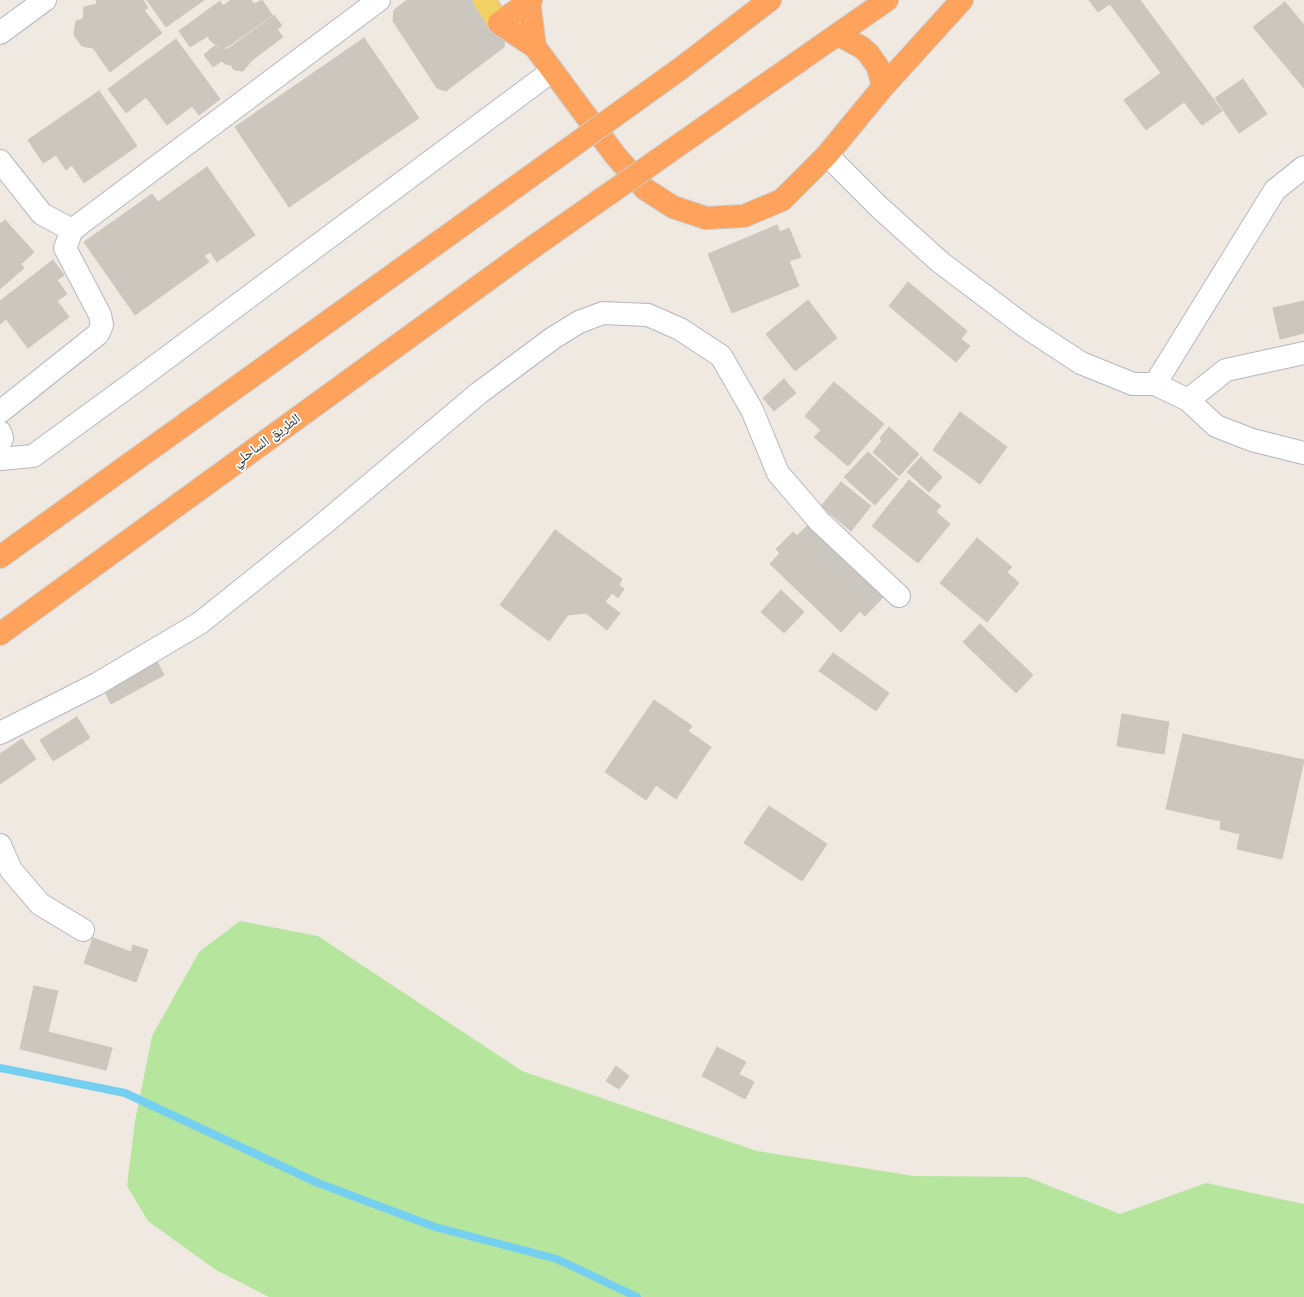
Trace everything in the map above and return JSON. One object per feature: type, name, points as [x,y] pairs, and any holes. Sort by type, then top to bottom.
[{"type":"highway","points":[[530,0],[499,23],[535,47],[615,155],[645,189],[673,207],[706,218],[744,216],[782,200],[827,155],[882,87],[962,0]]},
{"type":"highway","points":[[530,0],[535,47]]},
{"type":"highway","points":[[0,557],[680,69],[770,0]]},
{"type":"highway","name":"الطريق الساحلي","points":[[0,634],[533,247],[839,35],[887,0]]},
{"type":"highway","points":[[839,35],[861,47],[868,53],[878,67],[882,87]]},
{"type":"main road","points":[[484,0],[499,23]]},
{"type":"street","points":[[0,33],[45,0]]},
{"type":"street","points":[[0,412],[98,334],[102,325],[100,316],[65,248],[72,230],[379,0]]},
{"type":"street","points":[[0,459],[33,456],[144,376],[552,71]]},
{"type":"street","points":[[827,155],[879,207],[940,262],[1026,327],[1082,363],[1133,384],[1155,384],[1188,400],[1216,426],[1252,440],[1304,453]]},
{"type":"street","points":[[0,161],[42,214],[72,230]]},
{"type":"street","points":[[1155,384],[1276,190],[1304,167]]},
{"type":"street","points":[[0,733],[97,684],[200,623],[321,526],[479,393],[553,338],[579,322],[604,313],[648,315],[680,329],[721,356],[752,410],[778,473],[819,521],[899,596]]},
{"type":"street","points":[[1188,400],[1226,370],[1304,353]]},
{"type":"street","points":[[0,432],[2,438],[0,442]]},
{"type":"street","points":[[0,845],[11,870],[40,904],[83,930]]},
{"type":"green space","points":[[240,921],[318,936],[522,1071],[757,1151],[914,1176],[1027,1177],[1120,1214],[1206,1183],[1304,1204],[1304,1297],[269,1297],[216,1270],[148,1221],[127,1186],[135,1121],[152,1036],[199,952]]},
{"type":"building","points":[[96,0],[143,0],[148,8],[144,10],[162,33],[110,72],[93,48],[82,46],[74,35],[76,21],[83,19],[84,7],[97,4]]},
{"type":"building","points":[[147,0],[204,0],[166,27]]},
{"type":"building","points":[[231,0],[251,0],[254,4],[262,0],[272,15],[229,46],[220,49],[210,40],[208,36],[190,47],[179,31],[220,1],[223,6]]},
{"type":"building","points":[[407,0],[480,0],[505,35],[504,47],[446,91],[437,88],[393,21],[394,10]]},
{"type":"building","points":[[1089,0],[1140,0],[1222,111],[1202,125],[1184,102],[1146,130],[1124,100],[1161,73],[1110,4],[1098,12]]},
{"type":"building","points":[[1285,2],[1304,25],[1304,88],[1253,27]]},
{"type":"building","points":[[274,15],[282,26],[277,29],[283,37],[251,61],[243,71],[234,70],[231,65],[225,64],[222,61],[213,67],[204,55],[214,46],[220,49],[228,49]]},
{"type":"building","points":[[364,38],[419,118],[289,207],[235,127]]},
{"type":"building","points":[[176,39],[220,99],[199,115],[192,106],[167,125],[146,97],[126,113],[108,89]]},
{"type":"building","points":[[1243,79],[1267,114],[1239,133],[1215,98]]},
{"type":"building","points":[[99,91],[137,146],[84,183],[72,165],[66,170],[56,155],[43,163],[28,140]]},
{"type":"building","points":[[207,167],[255,235],[217,262],[210,252],[204,256],[209,262],[135,315],[84,242],[152,194],[158,202]]},
{"type":"building","points":[[5,220],[34,252],[21,264],[24,268],[0,289],[0,224]]},
{"type":"building","points":[[777,225],[780,232],[789,228],[801,257],[789,261],[799,286],[732,313],[708,254]]},
{"type":"building","points":[[53,260],[64,275],[57,280],[67,294],[57,301],[69,317],[28,348],[6,319],[0,324],[0,301]]},
{"type":"building","points":[[908,282],[967,331],[961,339],[970,346],[956,362],[889,306]]},
{"type":"building","points":[[808,300],[837,338],[795,371],[766,334]]},
{"type":"building","points":[[1304,301],[1304,333],[1280,339],[1273,308]]},
{"type":"building","points":[[784,379],[796,393],[774,411],[763,398]]},
{"type":"building","points":[[834,382],[884,424],[848,466],[814,437],[821,430],[805,416]]},
{"type":"building","points":[[960,412],[1007,447],[980,484],[933,450]]},
{"type":"building","points":[[889,427],[919,454],[899,476],[873,452],[882,441],[880,438]]},
{"type":"building","points":[[868,452],[898,479],[875,505],[844,477]]},
{"type":"building","points":[[921,457],[942,477],[929,492],[907,472]]},
{"type":"building","points":[[909,480],[941,506],[936,512],[950,524],[918,563],[872,526]]},
{"type":"building","points":[[841,482],[871,506],[851,531],[821,506]]},
{"type":"building","points":[[810,523],[885,595],[865,616],[860,611],[841,632],[770,564],[780,553],[776,549],[793,532],[797,536]]},
{"type":"building","points":[[555,530],[622,579],[619,585],[624,589],[618,598],[612,593],[605,602],[620,613],[607,630],[586,613],[568,615],[549,641],[500,605]]},
{"type":"building","points":[[977,538],[1012,567],[1007,572],[1019,583],[987,622],[940,583]]},
{"type":"building","points":[[781,590],[804,612],[784,633],[761,612]]},
{"type":"building","points":[[980,624],[1033,675],[1016,693],[963,642]]},
{"type":"building","points":[[833,653],[889,693],[876,711],[819,671]]},
{"type":"building","points":[[156,660],[164,675],[111,704],[103,688]]},
{"type":"building","points":[[654,700],[692,726],[688,731],[711,747],[676,799],[656,785],[646,800],[605,772]]},
{"type":"building","points":[[1122,714],[1169,722],[1164,754],[1117,746]]},
{"type":"building","points":[[77,717],[90,738],[53,761],[40,740]]},
{"type":"building","points":[[1183,734],[1304,760],[1282,859],[1237,849],[1240,834],[1220,829],[1221,821],[1166,809]]},
{"type":"building","points":[[22,739],[36,759],[0,784],[0,754]]},
{"type":"building","points":[[769,806],[827,844],[802,881],[744,843]]},
{"type":"building","points":[[93,938],[131,952],[133,945],[148,950],[136,982],[84,963]]},
{"type":"building","points":[[34,986],[58,991],[48,1032],[112,1048],[106,1070],[20,1049]]},
{"type":"building","points":[[717,1047],[746,1062],[739,1074],[754,1082],[745,1099],[702,1076]]},
{"type":"building","points":[[616,1066],[629,1076],[619,1089],[606,1081]]},
{"type":"waterway","points":[[0,1068],[125,1093],[318,1183],[435,1227],[557,1259],[637,1297]]}]
